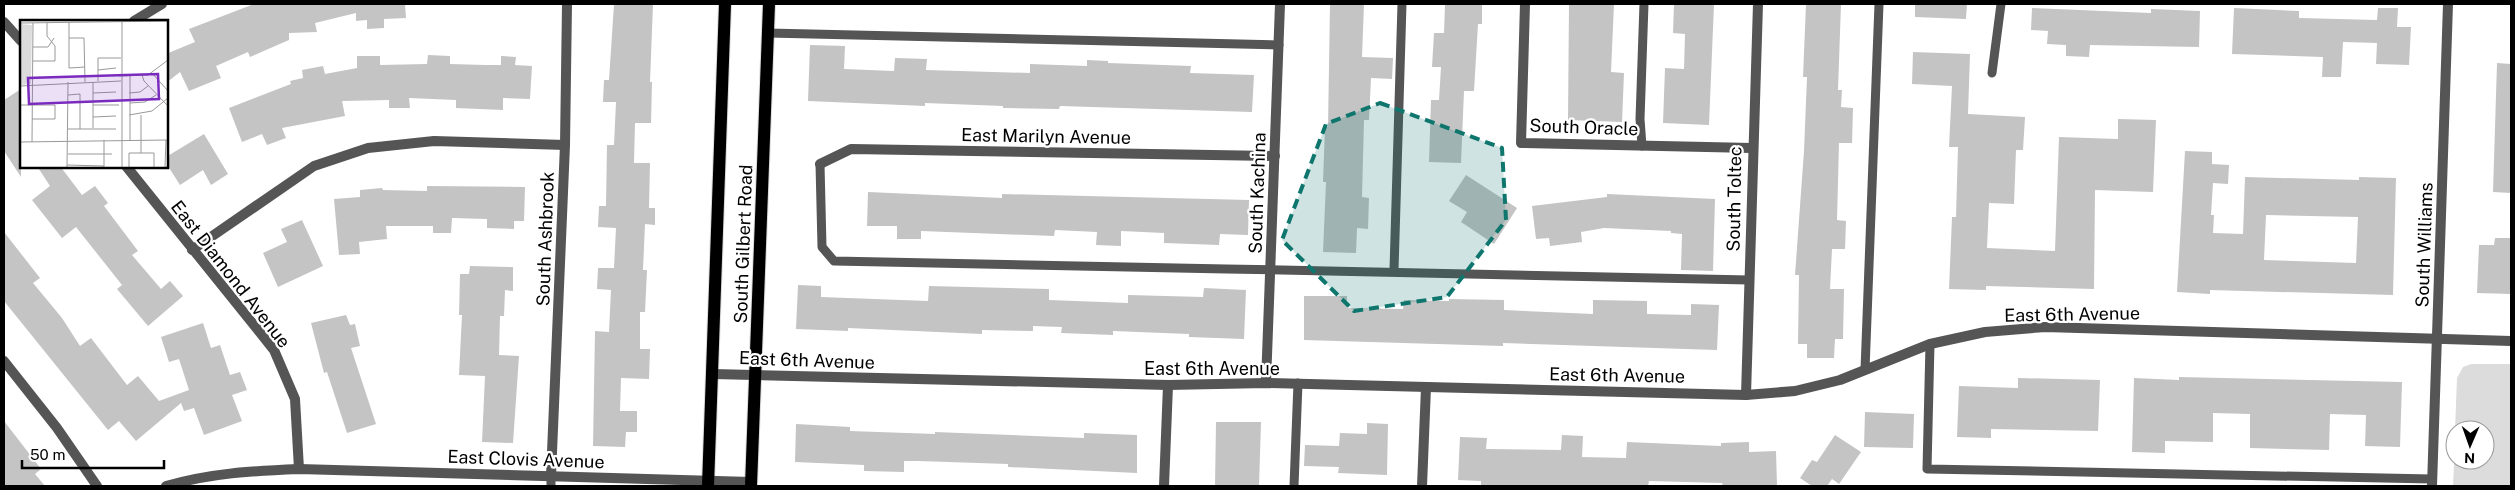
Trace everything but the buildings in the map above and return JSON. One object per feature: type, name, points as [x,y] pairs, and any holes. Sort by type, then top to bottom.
[{"type":"main road","name":"South Gilbert Road","points":[[708,484],[725,4]]},
{"type":"main road","name":"South Gilbert Road","points":[[751,484],[769,4]]},
{"type":"street","points":[[136,20],[162,4]]},
{"type":"street","name":"South Ashbrook","points":[[551,481],[565,145],[567,4]]},
{"type":"street","name":"South Kachina","points":[[1266,383],[1280,4]]},
{"type":"street","name":"South Oracle","points":[[1525,4],[1521,143],[1752,148]]},
{"type":"street","name":"South Toltec","points":[[1746,395],[1752,148],[1758,4]]},
{"type":"street","name":"South Williams","points":[[2432,482],[2448,4]]},
{"type":"street","points":[[4,22],[20,40]]},
{"type":"street","points":[[192,250],[314,166],[368,148],[434,141],[565,145]]},
{"type":"street","name":"East Marilyn Avenue","points":[[820,164],[851,149],[1275,156]]},
{"type":"street","name":"East Diamond Avenue","points":[[128,168],[274,350],[295,399],[299,469]]},
{"type":"street","name":"East 6th Avenue","points":[[713,374],[1168,385],[1266,383],[1746,395],[1795,391],[1840,380],[1930,344],[1985,332],[2046,328],[2511,341]]},
{"type":"street","points":[[4,361],[57,428],[97,486]]},
{"type":"street","points":[[1164,486],[1168,385]]},
{"type":"street","points":[[1422,486],[1426,387]]},
{"type":"street","name":"East Clovis Avenue","points":[[166,486],[230,472],[299,469],[551,481],[751,484]]},
{"type":"lane","points":[[1394,270],[1402,4]]},
{"type":"lane","points":[[1642,146],[1640,120],[1644,4]]},
{"type":"lane","points":[[1865,370],[1879,4]]},
{"type":"lane","points":[[1992,73],[2001,4]]},
{"type":"lane","points":[[768,33],[1279,45]]},
{"type":"lane","points":[[820,164],[822,247],[834,261],[1271,271],[1394,270],[1749,280]]},
{"type":"lane","points":[[1930,344],[1927,469],[2432,482]]},
{"type":"lane","points":[[1294,486],[1298,384]]},
{"type":"highlighted area","points":[[1380,103],[1502,148],[1506,220],[1447,297],[1354,311],[1282,240],[1326,124]]},
{"type":"shaded area","points":[[2471,364],[2511,364],[2511,486],[2453,486],[2454,470],[2495,470],[2495,420],[2455,420],[2457,378],[2463,367]]}]
